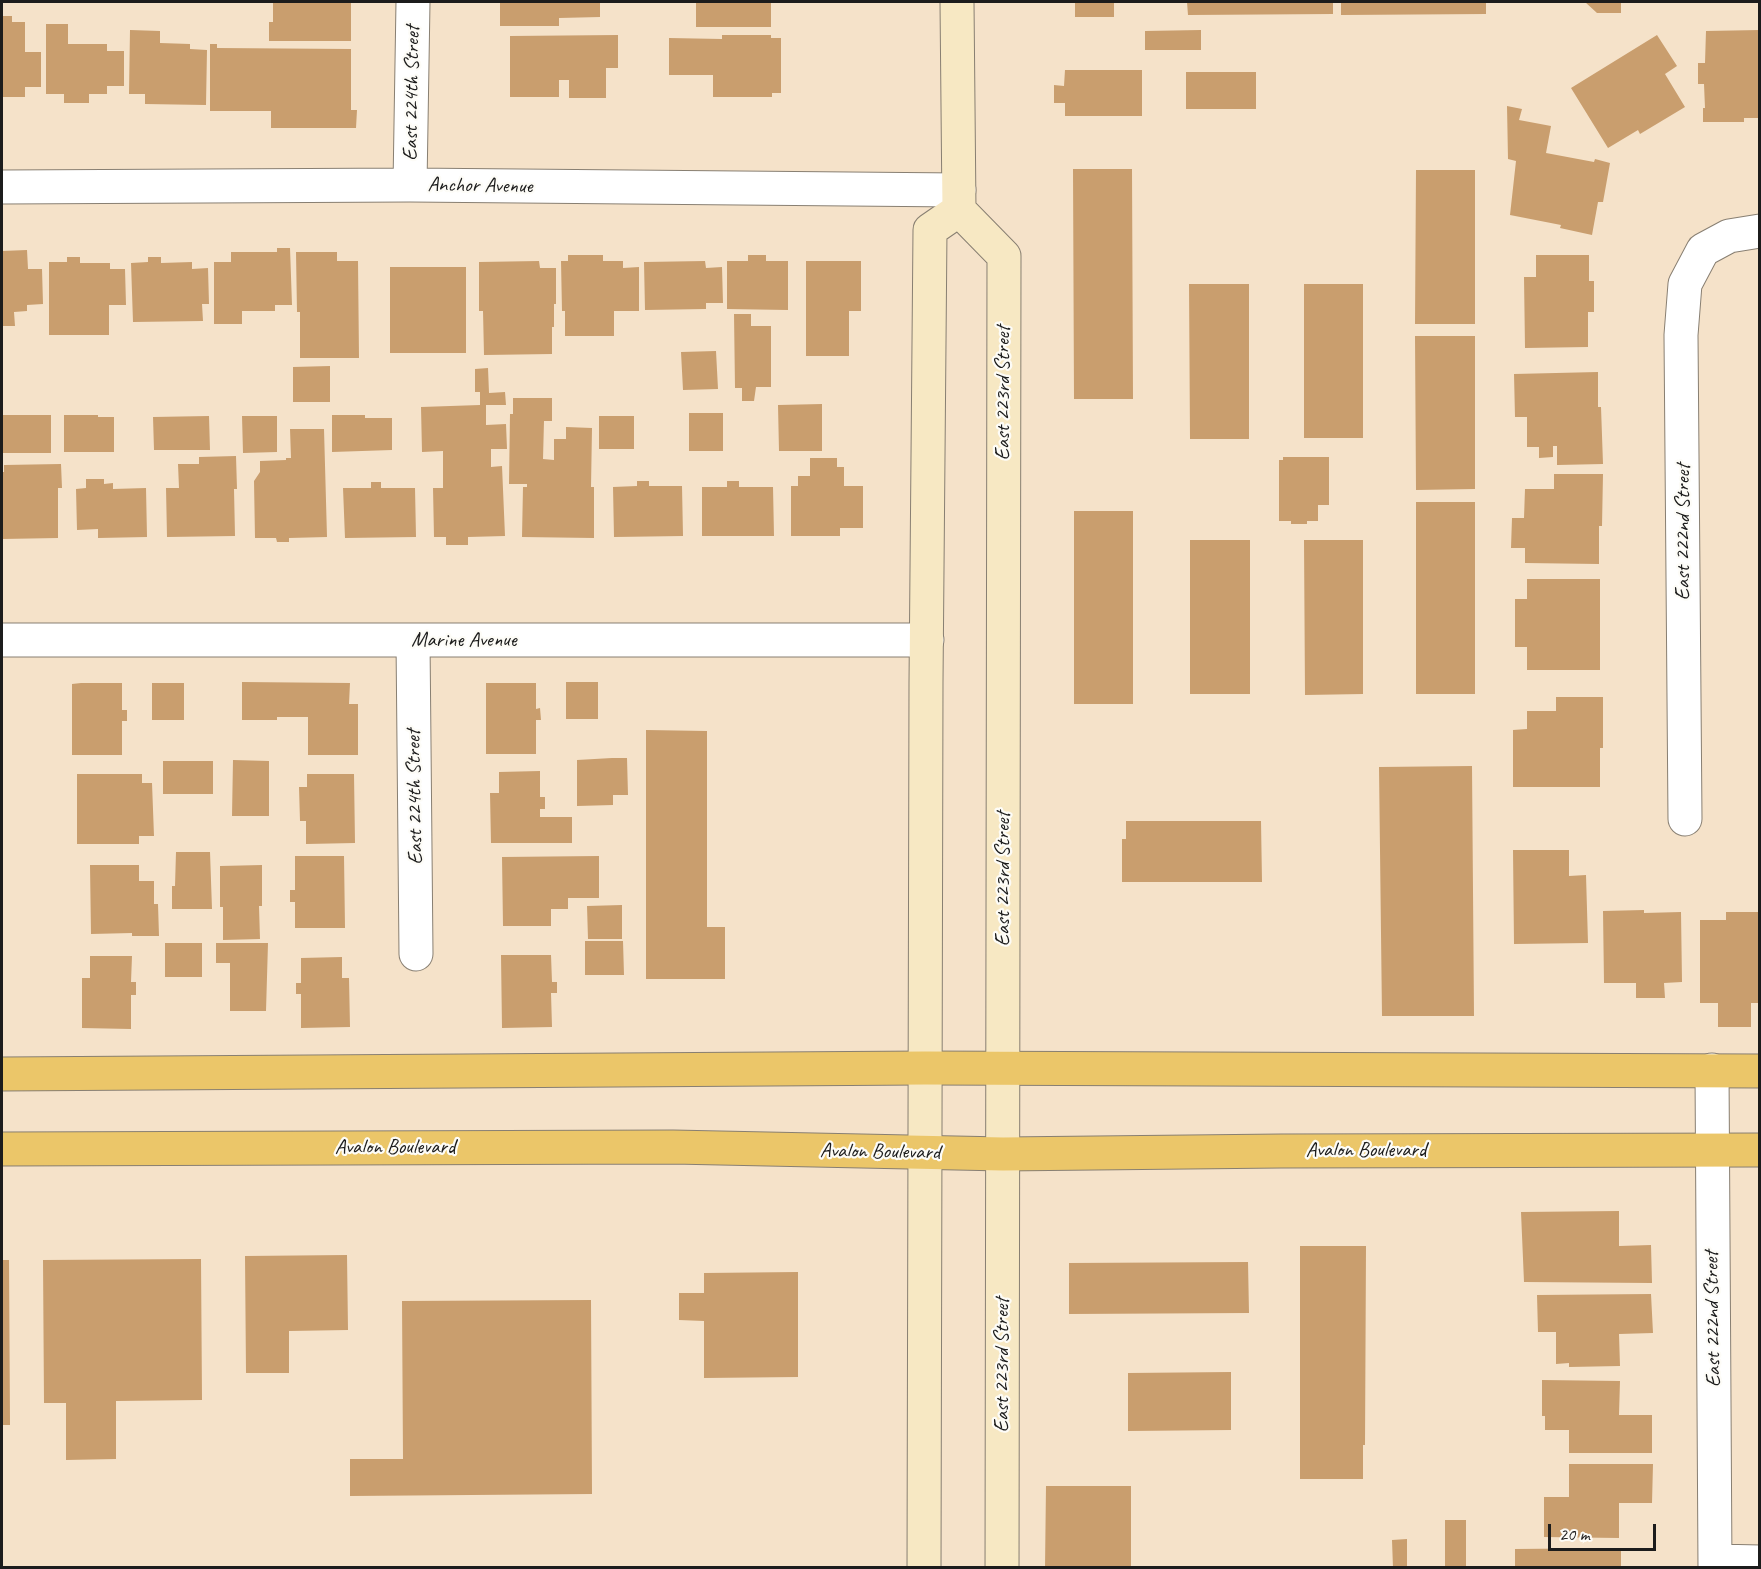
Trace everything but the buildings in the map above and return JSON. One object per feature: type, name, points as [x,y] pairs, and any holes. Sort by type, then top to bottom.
[{"type":"main road","points":[[924,1568],[924,1153],[930,230],[958,200],[957,2]]},
{"type":"main road","name":"East 223rd Street","points":[[958,200],[1004,256],[1002,1568]]},
{"type":"main road","points":[[2,1074],[925,1068],[1760,1071]]},
{"type":"main road","name":"Avalon Boulevard","points":[[2,1149],[673,1147],[1003,1154],[1317,1150],[1760,1150]]},
{"type":"street","name":"East 224th Street","points":[[410,185],[413,2]]},
{"type":"street","name":"Anchor Avenue","points":[[2,187],[410,185],[958,200]]},
{"type":"street","name":"East 222nd Street","points":[[1685,819],[1681,336],[1685,284],[1703,249],[1729,236],[1760,231]]},
{"type":"street","name":"Marine Avenue","points":[[2,640],[927,640]]},
{"type":"street","name":"East 224th Street","points":[[413,640],[416,954]]},
{"type":"street","name":"East 222nd Street","points":[[1712,1070],[1715,1564]]},
{"type":"street","points":[[1715,1564],[1760,1562]]}]
